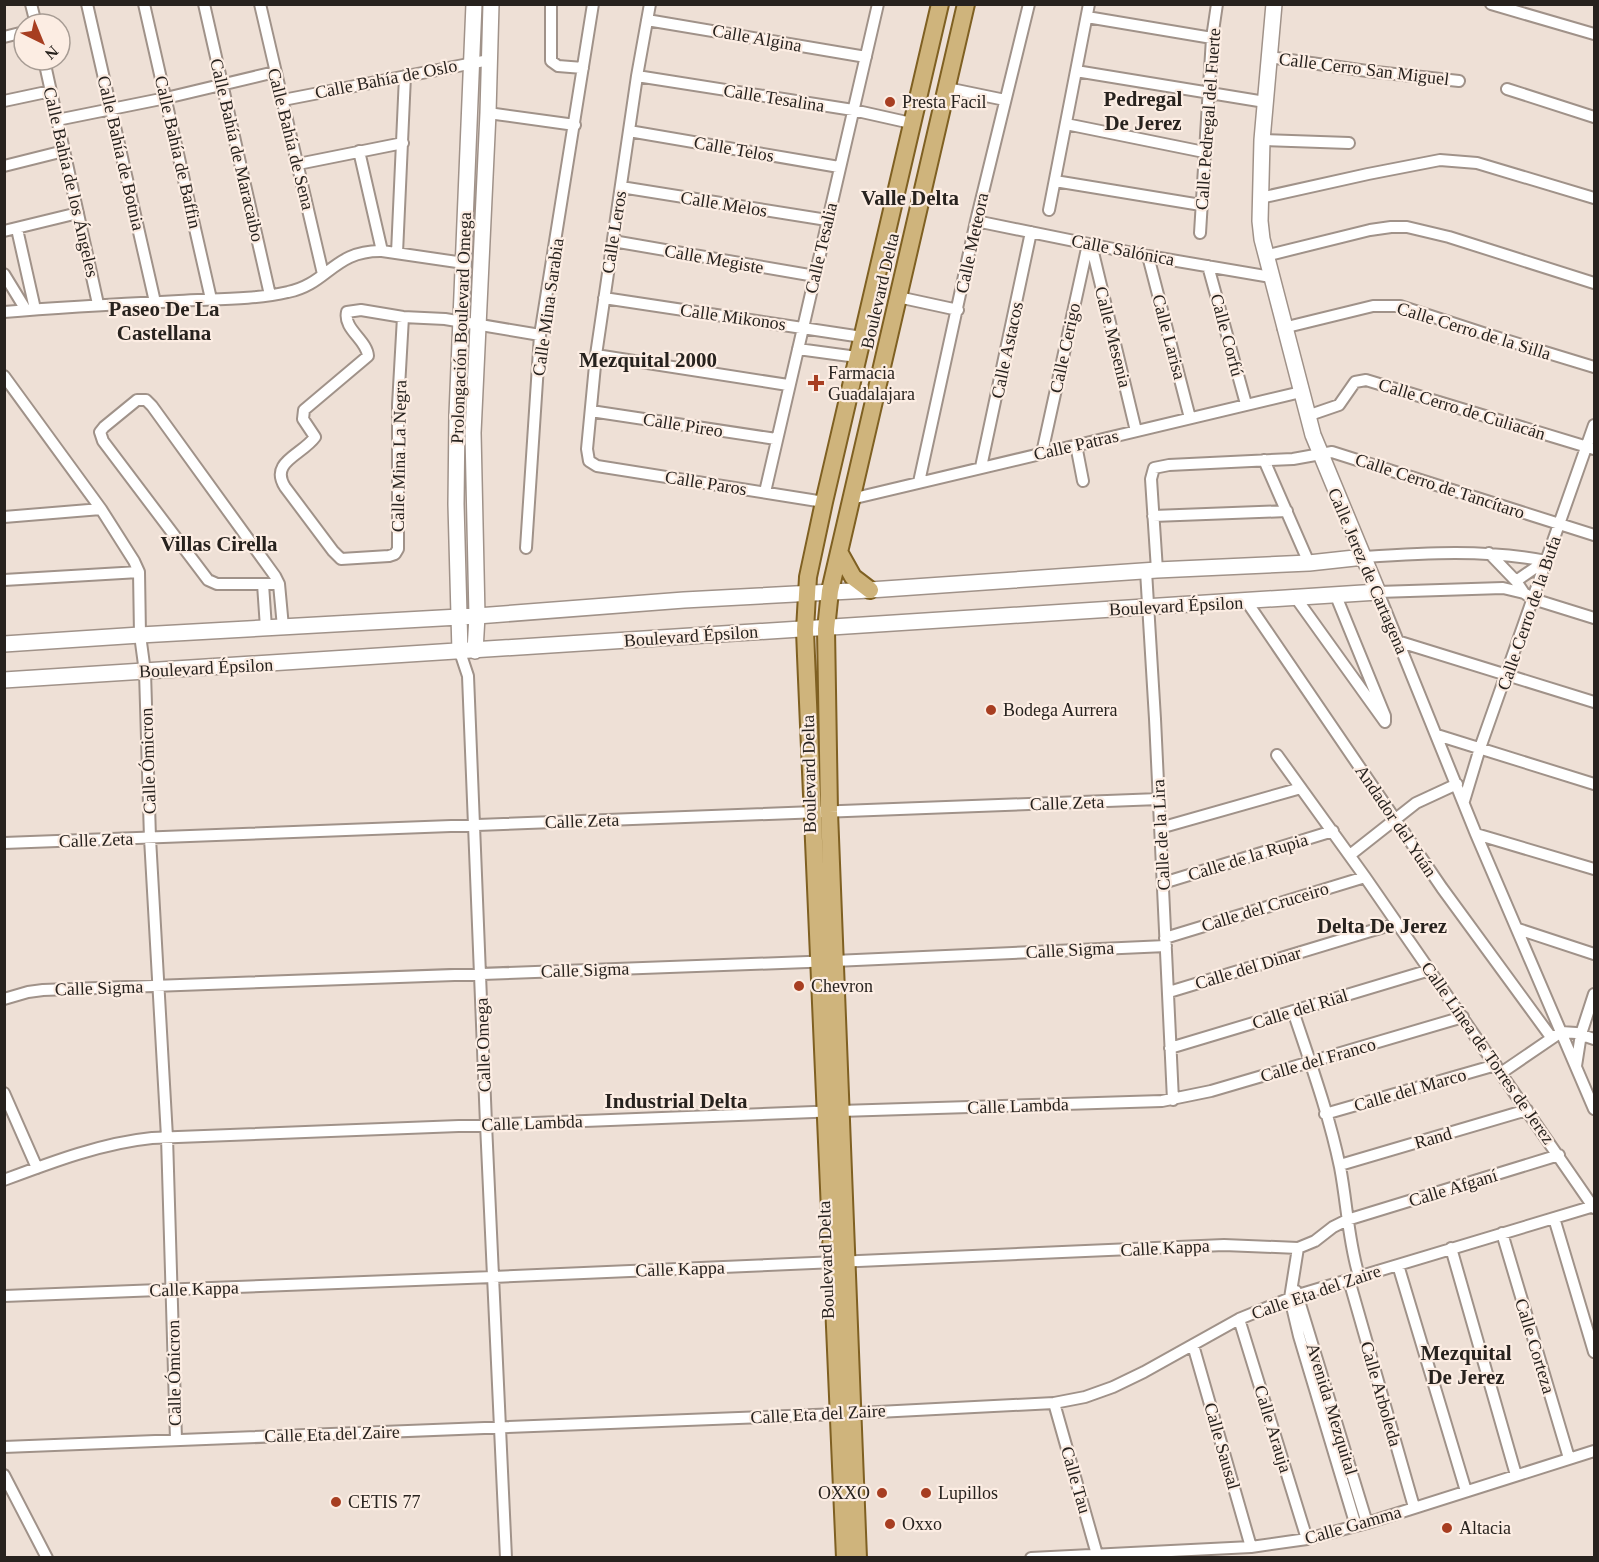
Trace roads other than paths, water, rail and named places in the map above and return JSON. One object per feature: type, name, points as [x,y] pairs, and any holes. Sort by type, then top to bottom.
[{"type":"main road","name":"Boulevard Delta","points":[[858,1557],[846,1414],[821,812],[805,630],[807,592],[824,501],[940,4]]},
{"type":"main road","name":"Boulevard Delta","points":[[821,812],[826,629],[830,591],[966,4]]},
{"type":"main road","points":[[862,337],[871,343],[875,356],[867,394],[868,421]]},
{"type":"main road","points":[[838,552],[853,577],[870,590]]},
{"type":"main road","name":"Boulevard Delta","points":[[845,1557],[846,1414]]},
{"type":"street","name":"Calle Bahía de Botnia","points":[[87,4],[155,302]]},
{"type":"street","name":"Calle Bahía de Baffin","points":[[144,4],[211,299]]},
{"type":"street","name":"Calle Bahía de Maracaibo","points":[[204,4],[270,295]]},
{"type":"street","name":"Calle Bahía de Sena","points":[[260,4],[323,274]]},
{"type":"street","name":"Prolongación Boulevard Omega","points":[[467,652],[460,617],[456,549],[456,484],[474,4]]},
{"type":"street","name":"Prolongación Boulevard Omega","points":[[467,652],[477,616],[473,433],[489,113],[491,4]]},
{"type":"street","points":[[550,4],[552,64],[583,68]]},
{"type":"street","name":"Calle Mina Sarabia","points":[[526,548],[540,335],[593,4]]},
{"type":"street","name":"Calle Leros","points":[[589,461],[587,449],[596,355],[637,76],[650,4]]},
{"type":"street","name":"Calle Tesalia","points":[[765,492],[878,4]]},
{"type":"street","name":"Calle Meteora","points":[[919,482],[976,221],[1029,4]]},
{"type":"street","points":[[1049,210],[1089,4]]},
{"type":"street","name":"Calle Pedregal del Fuerte","points":[[1200,233],[1212,38],[1217,4]]},
{"type":"street","name":"Calle Jerez de Cartagena","points":[[1274,4],[1262,140],[1260,221],[1265,256],[1307,416],[1320,454],[1476,834],[1518,929],[1556,1035],[1576,1066],[1594,1109]]},
{"type":"street","points":[[1491,4],[1594,34]]},
{"type":"street","points":[[1087,17],[1212,38]]},
{"type":"street","name":"Calle Algina","points":[[647,20],[866,57]]},
{"type":"street","name":"Calle Cerro San Miguel","points":[[1269,57],[1459,81]]},
{"type":"street","name":"Calle Bahía de Oslo","points":[[283,100],[489,60]]},
{"type":"street","points":[[1076,71],[1265,102]]},
{"type":"street","name":"Calle Bahía de los Ángeles","points":[[47,72],[98,304]]},
{"type":"street","points":[[57,120],[112,110],[275,72]]},
{"type":"street","points":[[397,253],[405,76]]},
{"type":"street","name":"Calle Tesalina","points":[[637,76],[853,110],[911,123]]},
{"type":"street","points":[[947,88],[1005,100]]},
{"type":"street","points":[[1507,89],[1594,117]]},
{"type":"street","points":[[4,101],[51,91]]},
{"type":"street","points":[[489,113],[575,125]]},
{"type":"street","points":[[1066,124],[1204,152]]},
{"type":"street","name":"Calle Telos","points":[[629,131],[839,167]]},
{"type":"street","points":[[1262,140],[1349,143]]},
{"type":"street","points":[[298,164],[403,143]]},
{"type":"street","points":[[359,151],[382,251]]},
{"type":"street","points":[[4,166],[64,152]]},
{"type":"street","points":[[1260,198],[1440,160],[1477,163],[1594,198]]},
{"type":"street","points":[[1055,181],[1201,206]]},
{"type":"street","name":"Calle Melos","points":[[621,187],[828,220]]},
{"type":"street","points":[[4,231],[78,213]]},
{"type":"street","name":"Calle Salónica","points":[[976,221],[1148,256],[1271,277]]},
{"type":"street","points":[[1265,256],[1370,230],[1407,227],[1449,237],[1594,283]]},
{"type":"street","points":[[16,229],[31,310]]},
{"type":"street","name":"Calle Astacos","points":[[981,468],[1031,232]]},
{"type":"street","name":"Calle Megiste","points":[[613,241],[815,276]]},
{"type":"street","name":"Calle Mesenia","points":[[1089,244],[1136,431]]},
{"type":"street","name":"Calle Cerigo","points":[[1042,453],[1089,244]]},
{"type":"street","points":[[4,312],[98,304],[270,295],[301,289],[357,253],[382,251],[464,263]]},
{"type":"street","name":"Calle Larisa","points":[[1148,256],[1190,418]]},
{"type":"street","name":"Calle Corfú","points":[[1208,266],[1246,404]]},
{"type":"street","points":[[4,274],[31,310]]},
{"type":"street","points":[[898,297],[958,310]]},
{"type":"street","name":"Calle Mikonos","points":[[604,298],[862,337]]},
{"type":"street","name":"Calle Cerro de la Silla","points":[[1283,328],[1373,306],[1400,306],[1594,366]]},
{"type":"street","name":"Calle Mina La Negra","points":[[404,317],[398,405],[398,549],[395,554],[389,556],[341,559],[285,487],[279,473],[287,462],[315,439],[313,431],[303,419],[304,410],[368,356],[366,346],[348,323],[347,312],[355,310],[445,320],[540,335]]},
{"type":"street","name":"Calle Mikonos","points":[[798,349],[857,357]]},
{"type":"street","points":[[596,355],[789,385]]},
{"type":"street","name":"Calle Ómicron","points":[[4,376],[101,509],[139,572],[140,635],[145,672],[150,838],[167,1137],[176,1440]]},
{"type":"street","name":"Calle Cerro de Culiacán","points":[[1307,416],[1339,405],[1355,382],[1366,380],[1591,448]]},
{"type":"street","name":"Calle Patras","points":[[851,499],[1301,392]]},
{"type":"street","points":[[279,584],[218,584],[204,577],[103,441],[100,432],[104,427],[137,400],[142,399],[149,402],[269,566],[279,584],[283,627]]},
{"type":"street","name":"Calle Pireo","points":[[591,411],[776,439]]},
{"type":"street","name":"Calle Cerro de la Bufa","points":[[1464,801],[1480,748],[1507,675],[1529,596],[1546,561],[1591,448],[1594,425]]},
{"type":"street","points":[[1076,445],[1083,481]]},
{"type":"street","name":"Calle Cerro de Tancítaro","points":[[1320,454],[1332,452],[1340,454],[1594,535]]},
{"type":"street","points":[[1309,563],[1264,460],[1320,454]]},
{"type":"street","name":"Calle de la Lira","points":[[1173,1100],[1149,607],[1153,516],[1151,486],[1154,468],[1169,465],[1264,460]]},
{"type":"street","name":"Calle Paros","points":[[589,461],[597,466],[824,501]]},
{"type":"street","points":[[4,517],[101,509]]},
{"type":"street","points":[[1153,516],[1287,511]]},
{"type":"street","points":[[1364,557],[1447,552],[1489,553],[1546,561]]},
{"type":"street","points":[[1489,553],[1529,596]]},
{"type":"street","name":"Boulevard Épsilon","points":[[4,644],[477,616],[807,592],[1309,563],[1364,557]]},
{"type":"street","points":[[1516,581],[1546,561]]},
{"type":"street","points":[[4,580],[139,572]]},
{"type":"street","points":[[263,585],[266,628]]},
{"type":"street","points":[[1378,592],[1503,588],[1594,618]]},
{"type":"street","name":"Boulevard Épsilon","points":[[4,681],[1378,592]]},
{"type":"street","points":[[1296,598],[1385,722],[1385,716],[1336,596]]},
{"type":"street","name":"Andador del Yuán","points":[[1247,602],[1470,928],[1556,1035]]},
{"type":"street","points":[[1397,641],[1594,702]]},
{"type":"street","name":"Calle Omega","points":[[467,652],[506,1557]]},
{"type":"street","points":[[1437,735],[1594,784]]},
{"type":"street","name":"Calle Línea de Torres de Jerez","points":[[1277,755],[1350,855],[1594,1207]]},
{"type":"street","points":[[1350,855],[1416,803],[1457,784]]},
{"type":"street","points":[[1160,828],[1301,788]]},
{"type":"street","name":"Calle Zeta","points":[[4,843],[1159,800]]},
{"type":"street","name":"Calle de la Rupia","points":[[1163,883],[1333,831]]},
{"type":"street","points":[[1476,834],[1594,869]]},
{"type":"street","name":"Calle del Cruceiro","points":[[1166,942],[1365,877]]},
{"type":"street","name":"Calle del Dinar","points":[[1168,992],[1397,923]]},
{"type":"street","points":[[1518,929],[1594,954]]},
{"type":"street","name":"Calle Sigma","points":[[4,999],[43,990],[827,961],[1166,942]]},
{"type":"street","name":"Calle del Rial","points":[[1170,1047],[1430,970]]},
{"type":"street","points":[[1576,1066],[1581,1034],[1594,993]]},
{"type":"street","name":"Calle Arboleda","points":[[1293,1011],[1340,1165],[1354,1278],[1414,1507]]},
{"type":"street","name":"Calle del Franco","points":[[1173,1100],[1310,1063],[1463,1017]]},
{"type":"street","points":[[1556,1035],[1581,1034],[1594,1039]]},
{"type":"street","name":"Calle del Marco","points":[[1325,1114],[1498,1069],[1556,1035]]},
{"type":"street","points":[[4,1093],[37,1168]]},
{"type":"street","name":"Calle Lambda","points":[[4,1180],[123,1142],[167,1137],[1173,1100]]},
{"type":"street","name":"Rand","points":[[1340,1165],[1527,1110]]},
{"type":"street","name":"Calle Afganí","points":[[1347,1220],[1559,1155]]},
{"type":"street","name":"Calle Eta del Zaire","points":[[4,1447],[846,1414],[1054,1403],[1085,1397],[1113,1388],[1239,1318],[1294,1293],[1354,1278],[1594,1207]]},
{"type":"street","points":[[1554,1218],[1594,1352]]},
{"type":"street","points":[[1294,1293],[1298,1248],[1347,1220]]},
{"type":"street","name":"Calle Corteza","points":[[1502,1233],[1569,1458]]},
{"type":"street","name":"Calle Kappa","points":[[4,1296],[1224,1245],[1298,1248]]},
{"type":"street","points":[[1451,1248],[1516,1475]]},
{"type":"street","points":[[1398,1265],[1466,1491]]},
{"type":"street","name":"Avenida Mezquital","points":[[1294,1293],[1299,1336],[1362,1524]]},
{"type":"street","name":"Calle Arauja","points":[[1239,1318],[1307,1539]]},
{"type":"street","name":"Calle Sausal","points":[[1193,1345],[1251,1547]]},
{"type":"street","name":"Calle Tau","points":[[1054,1403],[1098,1556]]},
{"type":"street","name":"Calle Gamma","points":[[1031,1557],[1098,1556],[1251,1547],[1307,1539],[1594,1451]]},
{"type":"street","points":[[4,1475],[47,1557]]},
{"type":"place","name":"Presta Facil","points":[[890,102]]},
{"type":"place","name":"Farmacia Guadalajara","points":[[816,383]]},
{"type":"place","name":"Bodega Aurrera","points":[[991,710]]},
{"type":"place","name":"Chevron","points":[[799,986]]},
{"type":"place","name":"OXXO","points":[[882,1493]]},
{"type":"place","name":"Lupillos","points":[[926,1493]]},
{"type":"place","name":"CETIS 77","points":[[336,1502]]},
{"type":"place","name":"Oxxo","points":[[890,1524]]},
{"type":"place","name":"Altacia","points":[[1447,1528]]},
{"type":"district","name":"Pedregal De Jerez","points":[[1143,111]]},
{"type":"district","name":"Valle Delta","points":[[910,198]]},
{"type":"district","name":"Paseo De La Castellana","points":[[164,321]]},
{"type":"district","name":"Mezquital 2000","points":[[648,360]]},
{"type":"district","name":"Villas Cirella","points":[[219,544]]},
{"type":"district","name":"Delta De Jerez","points":[[1382,926]]},
{"type":"district","name":"Industrial Delta","points":[[676,1101]]},
{"type":"district","name":"Mezquital De Jerez","points":[[1466,1365]]}]
